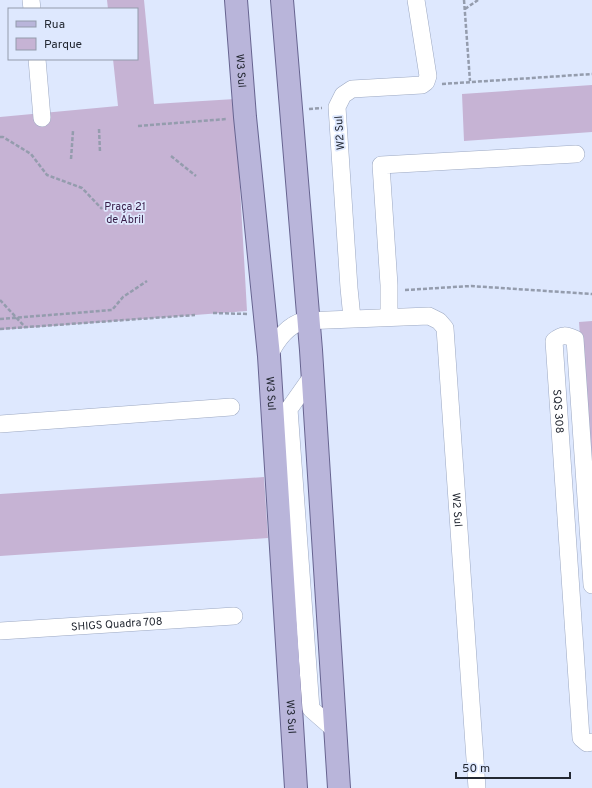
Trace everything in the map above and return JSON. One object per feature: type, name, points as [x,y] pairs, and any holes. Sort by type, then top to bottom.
[{"type":"main road","name":"W3 Sul","points":[[236,0],[245,117],[268,356],[296,788]]},
{"type":"main road","points":[[282,0],[313,375],[335,730],[336,782]]},
{"type":"street","points":[[416,0],[428,76],[426,82],[422,85]]},
{"type":"street","points":[[37,60],[42,118]]},
{"type":"street","name":"W2 Sul","points":[[352,318],[337,106],[343,95],[352,89],[422,85]]},
{"type":"street","points":[[389,318],[389,291],[381,165],[576,154]]},
{"type":"street","name":"W2 Sul","points":[[268,356],[281,336],[292,326],[308,320],[429,316],[439,321],[445,328],[477,788]]},
{"type":"street","name":"SQS 308","points":[[592,585],[575,339],[567,336],[560,336],[554,341],[581,738],[587,743],[592,742]]},
{"type":"street","points":[[0,424],[231,407]]},
{"type":"street","name":"SHIGS Quadra 708","points":[[0,631],[234,616]]},
{"type":"path","points":[[464,0],[470,81]]},
{"type":"path","points":[[465,9],[478,0]]},
{"type":"path","points":[[422,85],[592,74]]},
{"type":"path","points":[[292,111],[337,106]]},
{"type":"path","points":[[138,126],[245,117]]},
{"type":"path","points":[[99,129],[100,152]]},
{"type":"path","points":[[71,160],[73,131]]},
{"type":"path","points":[[0,137],[3,137],[31,154],[47,175],[82,188],[102,209]]},
{"type":"path","points":[[171,156],[196,176]]},
{"type":"path","points":[[0,320],[112,310],[123,297],[147,281]]},
{"type":"path","points":[[389,291],[471,286],[592,294]]},
{"type":"path","points":[[0,300],[25,327]]},
{"type":"path","points":[[213,313],[264,314]]},
{"type":"path","points":[[0,329],[195,315]]},
{"type":"green space","name":"Praça 21 de Abril","points":[[107,0],[144,0],[154,104],[235,99],[247,311],[0,330],[0,117],[118,106],[113,60],[138,60],[138,8],[108,8]]},
{"type":"green space","points":[[592,85],[592,132],[464,141],[462,94]]},
{"type":"green space","points":[[592,321],[592,508],[579,322]]},
{"type":"green space","points":[[264,477],[268,538],[0,556],[0,494]]}]
